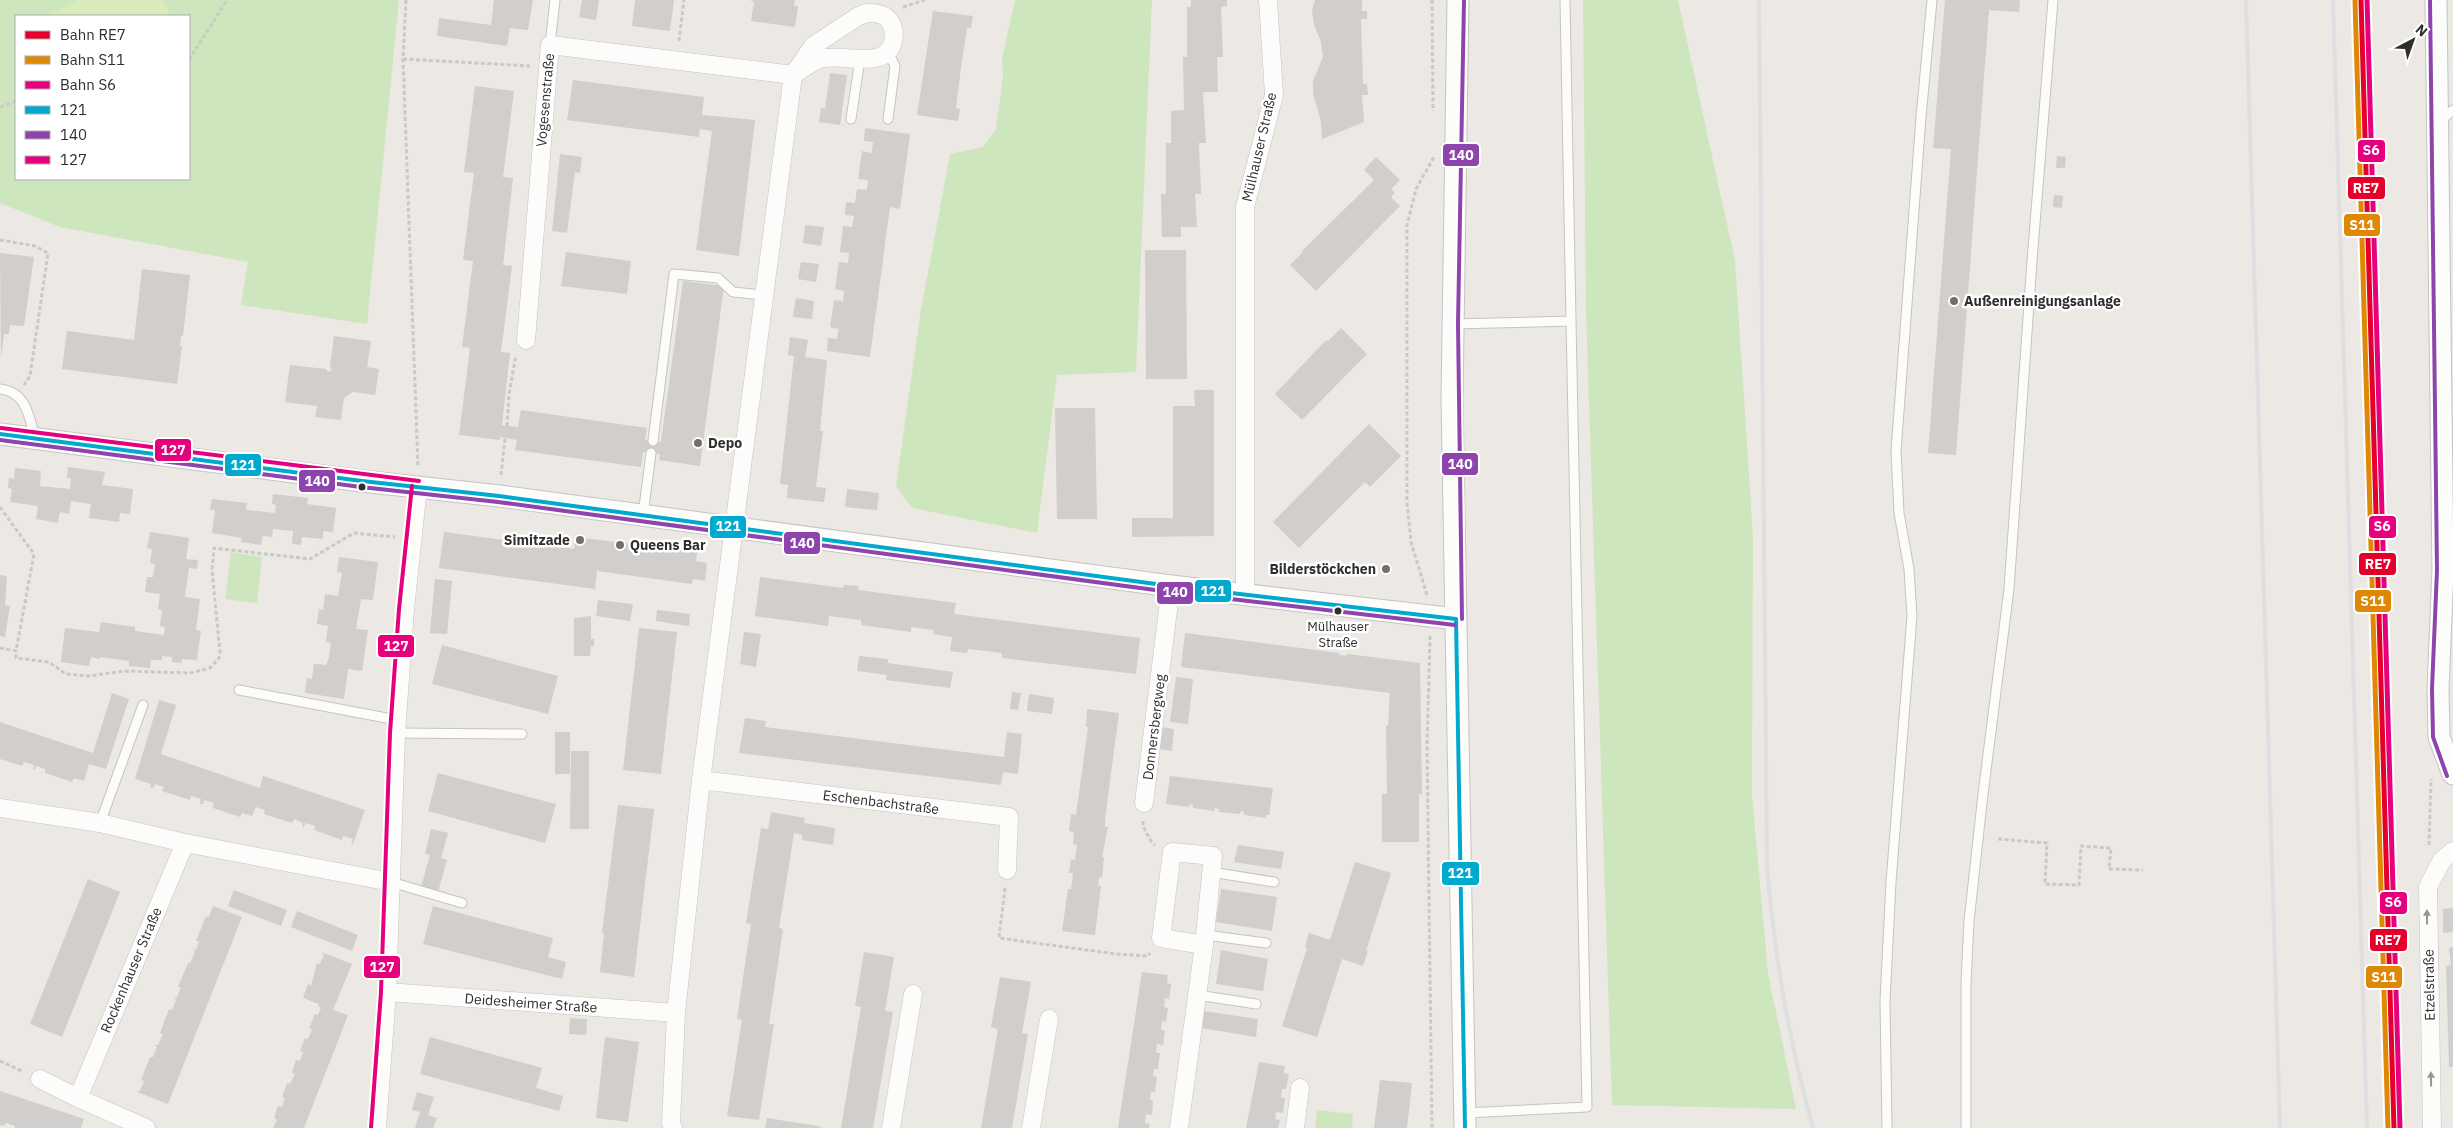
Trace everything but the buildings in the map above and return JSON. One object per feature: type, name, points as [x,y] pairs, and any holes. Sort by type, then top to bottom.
[{"type":"street","name":"Mülhauser Straße","points":[[1245,594],[1245,207],[1274,95],[1268,0]]},
{"type":"street","points":[[1458,0],[1452,324],[1465,1121]]},
{"type":"street","points":[[2436,0],[2437,124],[2446,362],[2448,570],[2438,689],[2439,737],[2453,774]]},
{"type":"street","points":[[674,1128],[671,1123],[676,1013],[701,780],[793,75],[813,46],[857,17],[866,13],[884,16],[890,22],[894,32],[893,43],[888,52],[882,56],[820,59],[793,75]]},
{"type":"street","name":"Vogesenstraße","points":[[526,340],[550,45],[793,75]]},
{"type":"street","points":[[0,434],[499,496],[1171,586],[1456,619]]},
{"type":"street","points":[[377,1128],[387,992],[397,726],[418,487]]},
{"type":"street","name":"Donnersbergweg","points":[[1144,802],[1171,586]]},
{"type":"street","name":"Eschenbachstraße","points":[[701,780],[1009,817],[1007,870]]},
{"type":"street","points":[[0,808],[100,823],[185,843],[391,882]]},
{"type":"street","name":"Rockenhauser Straße","points":[[78,1098],[185,843]]},
{"type":"street","name":"Etzelstraße","points":[[2432,1128],[2428,887],[2442,860],[2453,851]]},
{"type":"street","points":[[1179,1128],[1205,940],[1213,856],[1172,852],[1161,938],[1205,940]]},
{"type":"street","name":"Deidesheimer Straße","points":[[387,992],[676,1013]]},
{"type":"street","points":[[891,1128],[913,994]]},
{"type":"street","points":[[1032,1128],[1049,1019]]},
{"type":"street","points":[[40,1079],[146,1128]]},
{"type":"street","points":[[1294,1128],[1300,1088]]},
{"type":"lane","points":[[550,45],[555,0]]},
{"type":"lane","points":[[1465,1121],[1587,1107],[1565,0]]},
{"type":"lane","points":[[1887,1128],[1885,1001],[1891,882],[1912,616],[1909,569],[1899,513],[1896,451],[1921,117],[1932,0]]},
{"type":"lane","points":[[1966,1128],[1966,982],[1969,921],[1982,803],[2010,589],[2031,271],[2053,0]]},
{"type":"lane","points":[[888,52],[895,66],[888,119]]},
{"type":"lane","points":[[851,119],[860,58]]},
{"type":"lane","points":[[2437,124],[2453,110]]},
{"type":"lane","points":[[653,442],[674,274],[718,278],[733,292],[764,295]]},
{"type":"lane","points":[[1452,324],[1571,321]]},
{"type":"lane","points":[[0,389],[16,395],[25,402],[35,438]]},
{"type":"lane","points":[[643,516],[652,453]]},
{"type":"lane","points":[[239,690],[397,726],[522,734]]},
{"type":"lane","points":[[100,823],[143,705]]},
{"type":"lane","points":[[1211,872],[1274,882]]},
{"type":"lane","points":[[391,882],[462,903]]},
{"type":"lane","points":[[1205,940],[1266,944]]},
{"type":"lane","points":[[1197,995],[1256,1004]]},
{"type":"path","points":[[190,58],[227,0]]},
{"type":"path","points":[[406,0],[403,59],[418,487]]},
{"type":"path","points":[[676,61],[684,0]]},
{"type":"path","points":[[1432,0],[1433,118]]},
{"type":"path","points":[[403,59],[547,66]]},
{"type":"path","points":[[0,106],[15,101]]},
{"type":"path","points":[[1432,1128],[1427,746],[1431,615],[1428,596],[1412,542],[1407,502],[1407,225],[1416,189],[1434,158],[1434,148]]},
{"type":"path","points":[[0,240],[35,246],[48,253],[30,376],[16,395]]},
{"type":"path","points":[[507,426],[513,358],[526,340]]},
{"type":"path","points":[[499,496],[506,438]]},
{"type":"path","points":[[0,507],[34,554],[16,658],[49,662],[66,674],[89,676],[124,671],[190,673],[210,668],[220,658],[212,570],[214,548],[310,559],[354,533],[412,539]]},
{"type":"path","points":[[0,648],[16,651]]},
{"type":"path","points":[[2429,849],[2431,775]]},
{"type":"path","points":[[1144,802],[1143,826],[1152,843],[1172,852]]},
{"type":"path","points":[[1998,839],[2047,844],[2045,884],[2079,885],[2081,846],[2110,848],[2109,869],[2143,870]]},
{"type":"path","points":[[1007,870],[999,938],[1116,954],[1148,956],[1161,938]]},
{"type":"path","points":[[0,1061],[40,1079]]},
{"type":"green space","points":[[0,0],[399,0],[367,324],[241,305],[248,262],[60,227],[0,203]]},
{"type":"green space","points":[[78,0],[163,0],[170,15],[48,15]]},
{"type":"green space","points":[[1015,0],[1152,0],[1136,372],[1057,375],[1037,533],[912,508],[896,486],[921,310],[950,154],[983,147],[996,129],[1003,77],[1002,58]]},
{"type":"green space","points":[[1583,0],[1678,0],[1735,261],[1753,536],[1752,795],[1768,973],[1796,1109],[1612,1105],[1586,311]]},
{"type":"green space","points":[[231,552],[262,557],[257,603],[225,599]]},
{"type":"green space","points":[[1317,1110],[1353,1114],[1352,1128],[1315,1128]]},
{"type":"railway","points":[[1759,0],[1767,866],[1778,965],[1797,1063],[1813,1128]]},
{"type":"railway","points":[[2246,0],[2280,1128]]},
{"type":"railway","points":[[2333,0],[2367,1128]]},
{"type":"rail line","name":"S11","points":[[2355,0],[2388,1128]]},
{"type":"rail line","name":"RE7","points":[[2361,0],[2394,1128]]},
{"type":"rail line","name":"S6","points":[[2367,0],[2400,1128]]},
{"type":"transit line","name":"140","points":[[1462,619],[1458,324],[1464,0]]},
{"type":"transit line","name":"140","points":[[2430,0],[2437,570],[2432,689],[2433,737],[2447,776]]},
{"type":"transit line","name":"127","points":[[1,428],[419,481]]},
{"type":"transit line","name":"121","points":[[0,434],[362,481],[499,496],[1171,586],[1456,619]]},
{"type":"transit line","name":"140","points":[[0,440],[361,487],[498,502],[1170,592],[1455,625]]},
{"type":"transit line","name":"127","points":[[371,1128],[381,992],[390,733],[399,609],[412,486]]},
{"type":"transit line","name":"121","points":[[1456,619],[1465,1128]]},
{"type":"place","name":"Außenreinigungsanlage","points":[[1954,301]]},
{"type":"place","name":"Depo","points":[[698,443]]},
{"type":"place","name":"Simitzade","points":[[580,540]]},
{"type":"place","name":"Queens Bar","points":[[620,545]]},
{"type":"place","name":"Bilderstöckchen","points":[[1386,569]]},
{"type":"place","name":"Mülhauser Straße","points":[[1338,611]]}]
